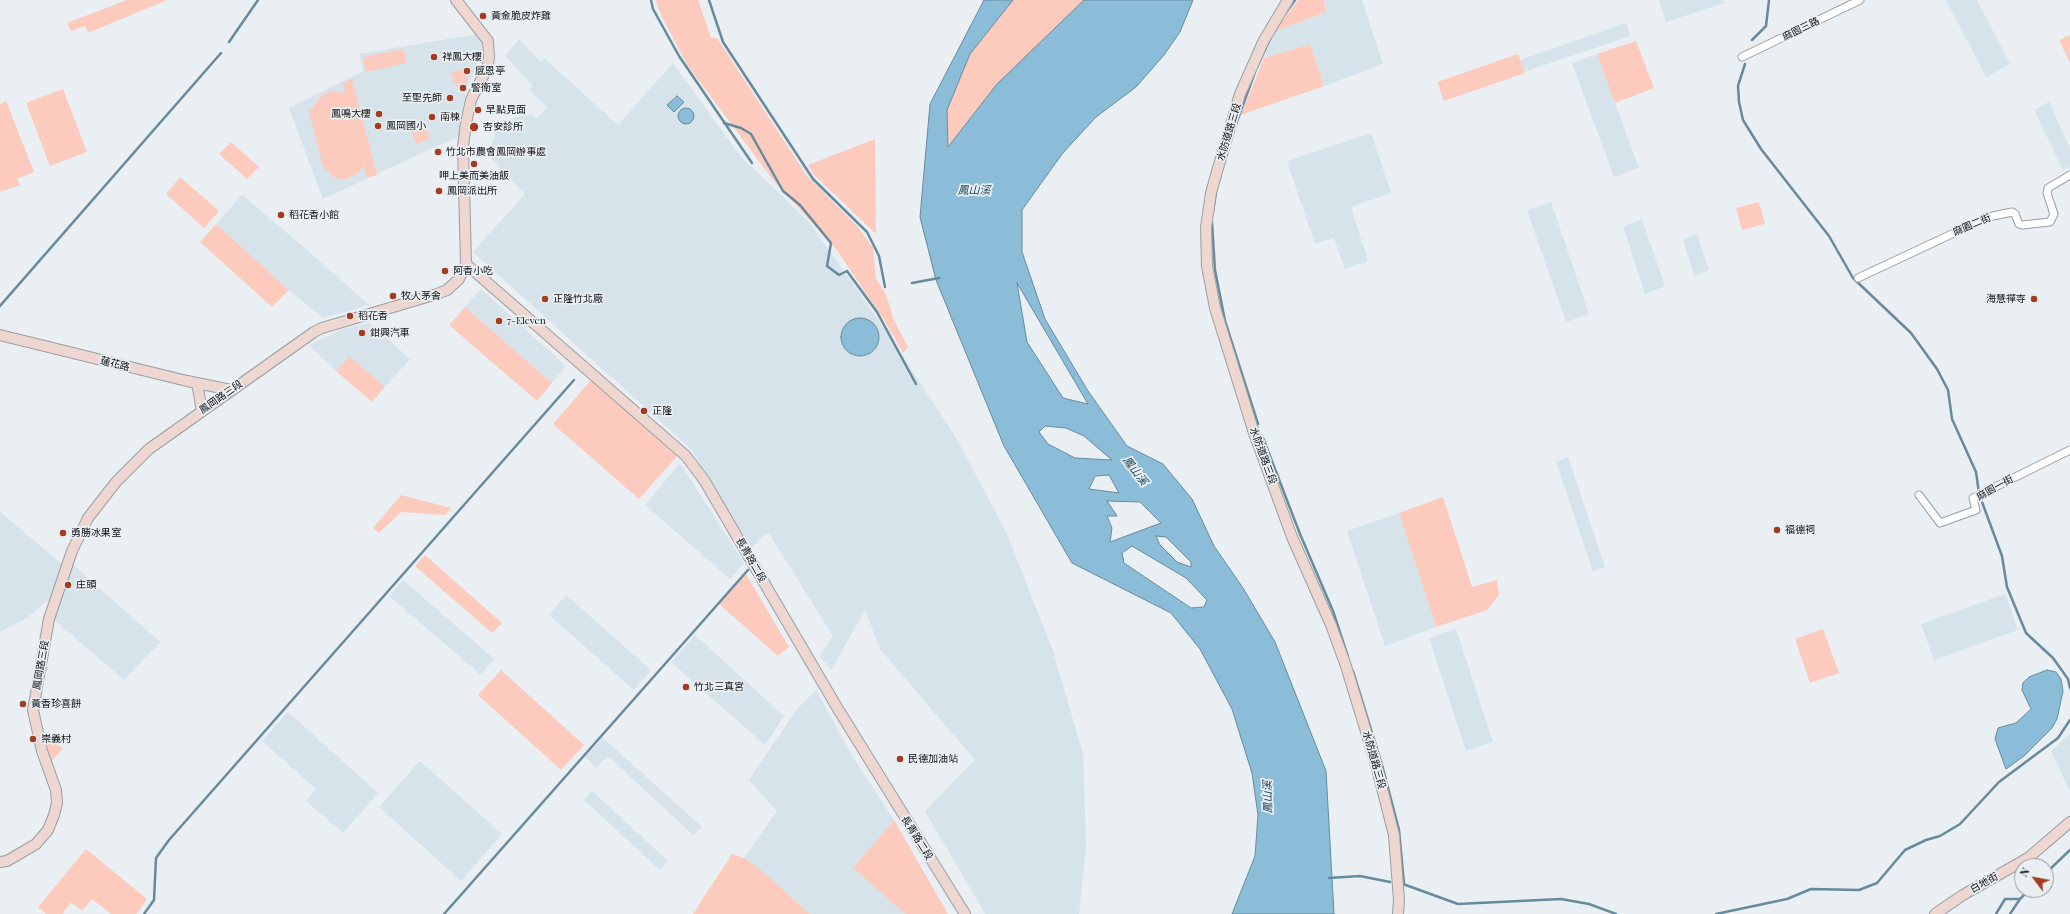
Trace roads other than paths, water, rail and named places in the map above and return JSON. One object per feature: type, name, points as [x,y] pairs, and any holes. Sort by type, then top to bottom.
[{"type":"street","points":[[456,0],[488,41],[489,58],[487,68],[471,100],[463,147],[466,264]]},
{"type":"street","name":"水防道路三段","points":[[1288,0],[1264,40],[1240,94],[1211,193],[1206,226],[1207,266],[1215,308],[1254,434],[1292,537],[1338,645],[1375,761],[1394,835],[1399,900],[1398,914]]},
{"type":"street","name":"麻園三路","points":[[1742,57],[1860,0]]},
{"type":"street","name":"麻園二街","points":[[1858,278],[1988,217],[2012,212],[2015,214],[2019,224],[2022,225],[2050,222],[2054,214],[2047,193],[2048,188],[2070,175]]},
{"type":"street","name":"鳳岡路三段","points":[[0,862],[7,861],[36,844],[48,830],[57,804],[56,790],[42,751],[33,710],[49,619],[72,551],[88,518],[116,482],[149,449],[231,390],[322,328],[447,290],[459,279],[466,264]]},
{"type":"street","name":"長青路二段","points":[[466,264],[686,456],[704,480],[838,709],[965,914]]},
{"type":"street","name":"蓮花路","points":[[0,335],[231,390]]},
{"type":"street","points":[[197,383],[202,411]]},
{"type":"street","name":"麻園一街","points":[[1919,495],[1940,523],[1976,510],[1974,498],[2070,450]]},
{"type":"street","name":"白地街","points":[[1935,914],[1963,894],[2028,858],[2070,822]]},
{"type":"water","name":"鳳山溪","points":[[984,0],[1013,0],[970,54],[947,110],[948,147],[997,84],[1084,0],[1193,0],[1180,32],[1164,55],[1136,87],[1096,117],[1062,154],[1022,210],[1022,252],[1045,319],[1088,391],[1127,446],[1163,464],[1192,499],[1214,546],[1243,588],[1275,642],[1326,771],[1334,914],[1232,914],[1255,856],[1258,815],[1252,773],[1232,709],[1200,649],[1171,613],[1072,563],[1004,446],[936,280],[920,217],[930,104]],"holes":[[[1017,283],[1088,404],[1063,398],[1027,342]],[[1045,426],[1066,428],[1084,436],[1112,460],[1075,458],[1048,444],[1039,432]],[[1109,475],[1119,493],[1089,489],[1095,476]],[[1107,501],[1140,502],[1161,523],[1110,542],[1112,528],[1107,516],[1117,516]],[[1156,536],[1166,537],[1191,562],[1191,567],[1177,562],[1160,545]],[[1132,546],[1186,578],[1207,600],[1204,607],[1191,608],[1124,563],[1122,553]]]},
{"type":"water","points":[[677,96],[684,102],[674,112],[667,105]]},
{"type":"water","points":[[686,108],[693,113],[694,116],[689,123],[686,124],[679,119],[678,116],[683,109]]},
{"type":"water","points":[[856,318],[864,318],[874,323],[878,330],[878,344],[874,351],[864,356],[856,356],[846,351],[844,348],[841,341],[841,333],[846,323],[849,321]]},
{"type":"water","points":[[2047,670],[2056,672],[2061,679],[2063,691],[2057,719],[2052,728],[2024,756],[2006,769],[1995,739],[1998,728],[2016,723],[2031,709],[2022,690],[2023,683],[2029,677]]},
{"type":"waterway","points":[[229,42],[258,0]]},
{"type":"waterway","points":[[651,0],[653,9],[679,56],[752,163]]},
{"type":"waterway","points":[[709,0],[723,42],[813,179],[867,232],[879,256],[885,287]]},
{"type":"waterway","points":[[1285,14],[1295,0]]},
{"type":"waterway","points":[[1752,40],[1766,26],[1769,0]]},
{"type":"waterway","points":[[1257,67],[1270,39]]},
{"type":"waterway","points":[[0,306],[221,53]]},
{"type":"waterway","points":[[1745,64],[1738,86],[1739,102],[1743,120],[1761,149],[1829,236],[1853,278],[1911,333],[1937,369],[1948,390],[1952,419],[1976,472],[1979,493]]},
{"type":"waterway","points":[[1235,127],[1255,72]]},
{"type":"waterway","points":[[724,123],[741,128],[751,134],[783,191],[800,205],[831,243],[827,266],[839,275],[847,271],[877,312],[916,384]]},
{"type":"waterway","points":[[1213,212],[1216,191]]},
{"type":"waterway","points":[[1212,223],[1215,270],[1225,321],[1258,424]]},
{"type":"waterway","points":[[912,283],[939,278]]},
{"type":"waterway","points":[[144,914],[154,900],[156,858],[169,840],[574,380]]},
{"type":"waterway","points":[[1263,438],[1300,534],[1333,611],[1348,657]]},
{"type":"waterway","points":[[1982,502],[2002,556],[2007,587],[2026,633],[2053,658],[2068,679],[2070,688]]},
{"type":"waterway","points":[[444,914],[748,570]]},
{"type":"waterway","points":[[1353,671],[1382,765],[1399,830],[1404,884]]},
{"type":"waterway","points":[[1716,914],[1787,899],[1811,889],[1859,890],[1877,883],[1905,850],[1926,840],[1940,836],[1960,824],[1999,782],[2058,738],[2070,720]]},
{"type":"waterway","points":[[2054,865],[2070,850]]},
{"type":"waterway","points":[[1329,878],[1360,876],[1390,882]]},
{"type":"waterway","points":[[1403,884],[1458,904],[1561,899],[1589,904],[1616,914]]},
{"type":"waterway","points":[[2010,914],[2021,898]]},
{"type":"waterway","points":[[1996,914],[2005,899],[2020,899]]},
{"type":"place","name":"黃金脆皮炸雞","points":[[483,16]]},
{"type":"place","name":"祥鳳大樓","points":[[434,57]]},
{"type":"place","name":"感恩亭","points":[[467,71]]},
{"type":"place","name":"警衛室","points":[[463,88]]},
{"type":"place","name":"至聖先師","points":[[450,98]]},
{"type":"place","name":"早點見面","points":[[478,110]]},
{"type":"place","name":"鳳鳴大樓","points":[[379,114]]},
{"type":"place","name":"南棟","points":[[432,117]]},
{"type":"place","name":"鳳岡國小","points":[[378,126]]},
{"type":"place","name":"杏安診所","points":[[474,127]]},
{"type":"place","name":"竹北市農會鳳岡辦事處","points":[[438,152]]},
{"type":"place","name":"呷上美而美油飯","points":[[474,164]]},
{"type":"place","name":"鳳岡派出所","points":[[439,191]]},
{"type":"place","name":"稻花香小館","points":[[281,215]]},
{"type":"place","name":"阿香小吃","points":[[445,271]]},
{"type":"place","name":"牧人茅舍","points":[[393,296]]},
{"type":"place","name":"正隆竹北廠","points":[[545,299]]},
{"type":"place","name":"海慧禪寺","points":[[2034,299]]},
{"type":"place","name":"稻花香","points":[[350,316]]},
{"type":"place","name":"7-Eleven","points":[[499,321]]},
{"type":"place","name":"鉗興汽車","points":[[362,333]]},
{"type":"place","name":"正隆","points":[[644,411]]},
{"type":"place","name":"福德祠","points":[[1777,530]]},
{"type":"place","name":"勇勝冰果室","points":[[63,533]]},
{"type":"place","name":"庄頭","points":[[68,585]]},
{"type":"place","name":"竹北三真宮","points":[[686,687]]},
{"type":"place","name":"黃香珍喜餅","points":[[23,704]]},
{"type":"place","name":"崇義村","points":[[33,739]]},
{"type":"place","name":"民德加油站","points":[[900,759]]}]
